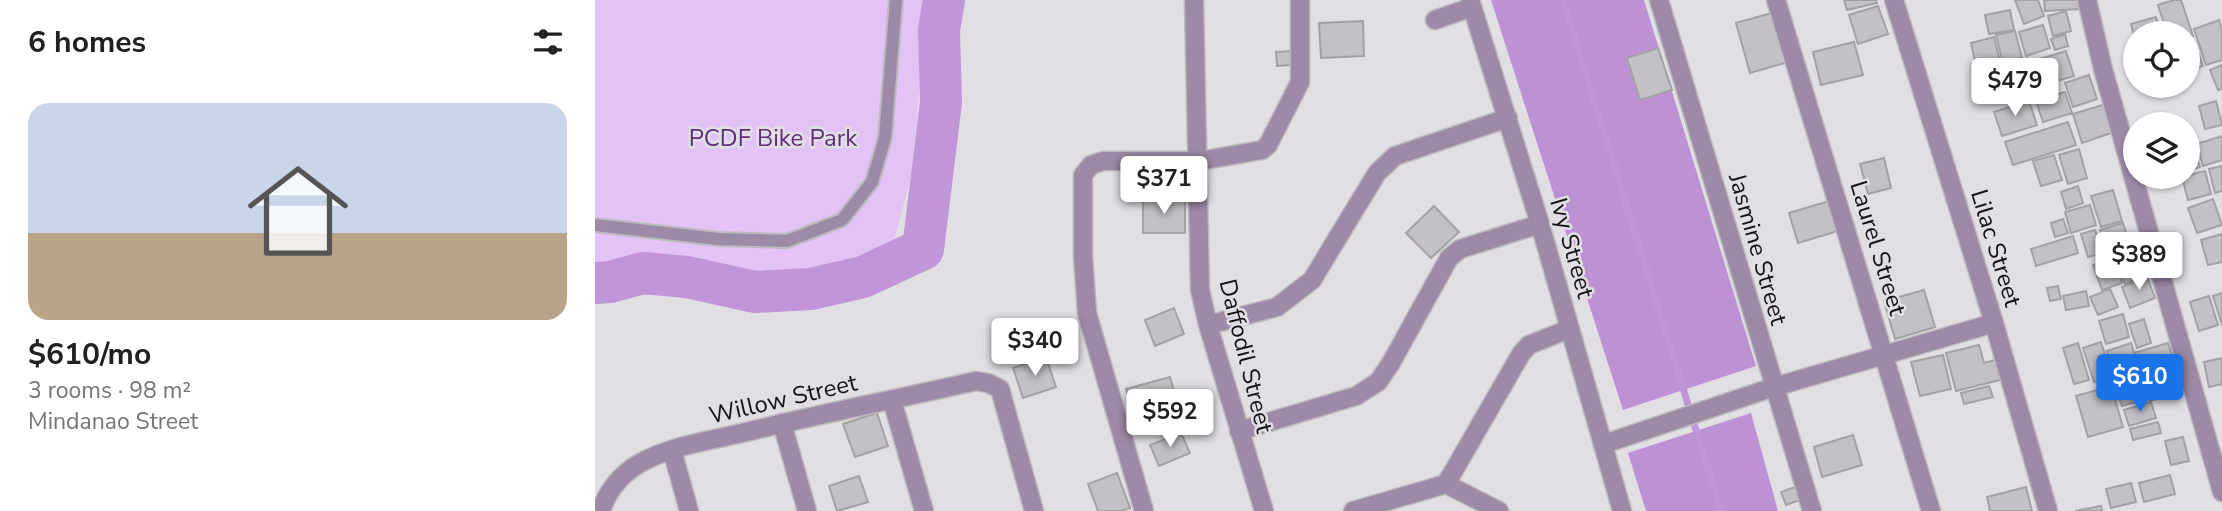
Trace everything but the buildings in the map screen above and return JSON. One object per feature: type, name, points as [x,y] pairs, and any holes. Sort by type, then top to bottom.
[{"type":"street","name":"Daffodil Street","points":[[1194,0],[1200,289],[1208,326],[1264,511]]},
{"type":"street","points":[[1144,511],[1087,313],[1083,256],[1083,175],[1091,165],[1103,161],[1199,161],[1255,153],[1268,145],[1300,82],[1300,0]]},
{"type":"street","name":"Jasmine Street","points":[[1659,0],[1812,511]]},
{"type":"street","name":"Laurel Street","points":[[1776,0],[1931,511]]},
{"type":"street","name":"Lilac Street","points":[[1894,0],[1994,323],[2048,511]]},
{"type":"street","points":[[2087,0],[2103,69],[2222,492]]},
{"type":"street","points":[[1435,20],[1471,4]]},
{"type":"street","name":"Ivy Street","points":[[1471,4],[1540,224],[1622,511]]},
{"type":"street","points":[[1208,326],[1277,307],[1312,280],[1377,173],[1395,156],[1508,118]]},
{"type":"street","points":[[1239,430],[1356,396],[1378,382],[1449,258],[1460,249],[1540,224]]},
{"type":"street","points":[[1604,444],[1654,425],[1774,387],[1994,323]]},
{"type":"street","points":[[1447,484],[1521,354],[1529,345],[1569,329]]},
{"type":"street","name":"Willow Street","points":[[601,511],[615,483],[630,469],[671,450],[976,381],[1000,389],[1034,511]]},
{"type":"street","points":[[891,400],[924,511]]},
{"type":"street","points":[[782,423],[807,511]]},
{"type":"street","points":[[671,450],[689,511]]},
{"type":"street","points":[[1353,511],[1447,484],[1499,511]]},
{"type":"lane","points":[[595,225],[718,239],[787,241],[842,220],[872,182],[885,138],[896,0]]},
{"type":"green space","name":"PCDF Bike Park","points":[[595,0],[924,0],[917,119],[910,180],[894,241],[852,265],[809,280],[711,272],[595,269]]},
{"type":"shaded area","points":[[1491,0],[1644,0],[1756,366],[1623,410]]},
{"type":"shaded area","points":[[1751,413],[1778,511],[1646,511],[1628,453]]},
{"type":"waterway","points":[[595,283],[643,273],[687,277],[755,292],[811,289],[863,277],[923,249],[941,102],[939,30],[944,0]]},
{"type":"waterway","points":[[1563,0],[1721,511]]}]
